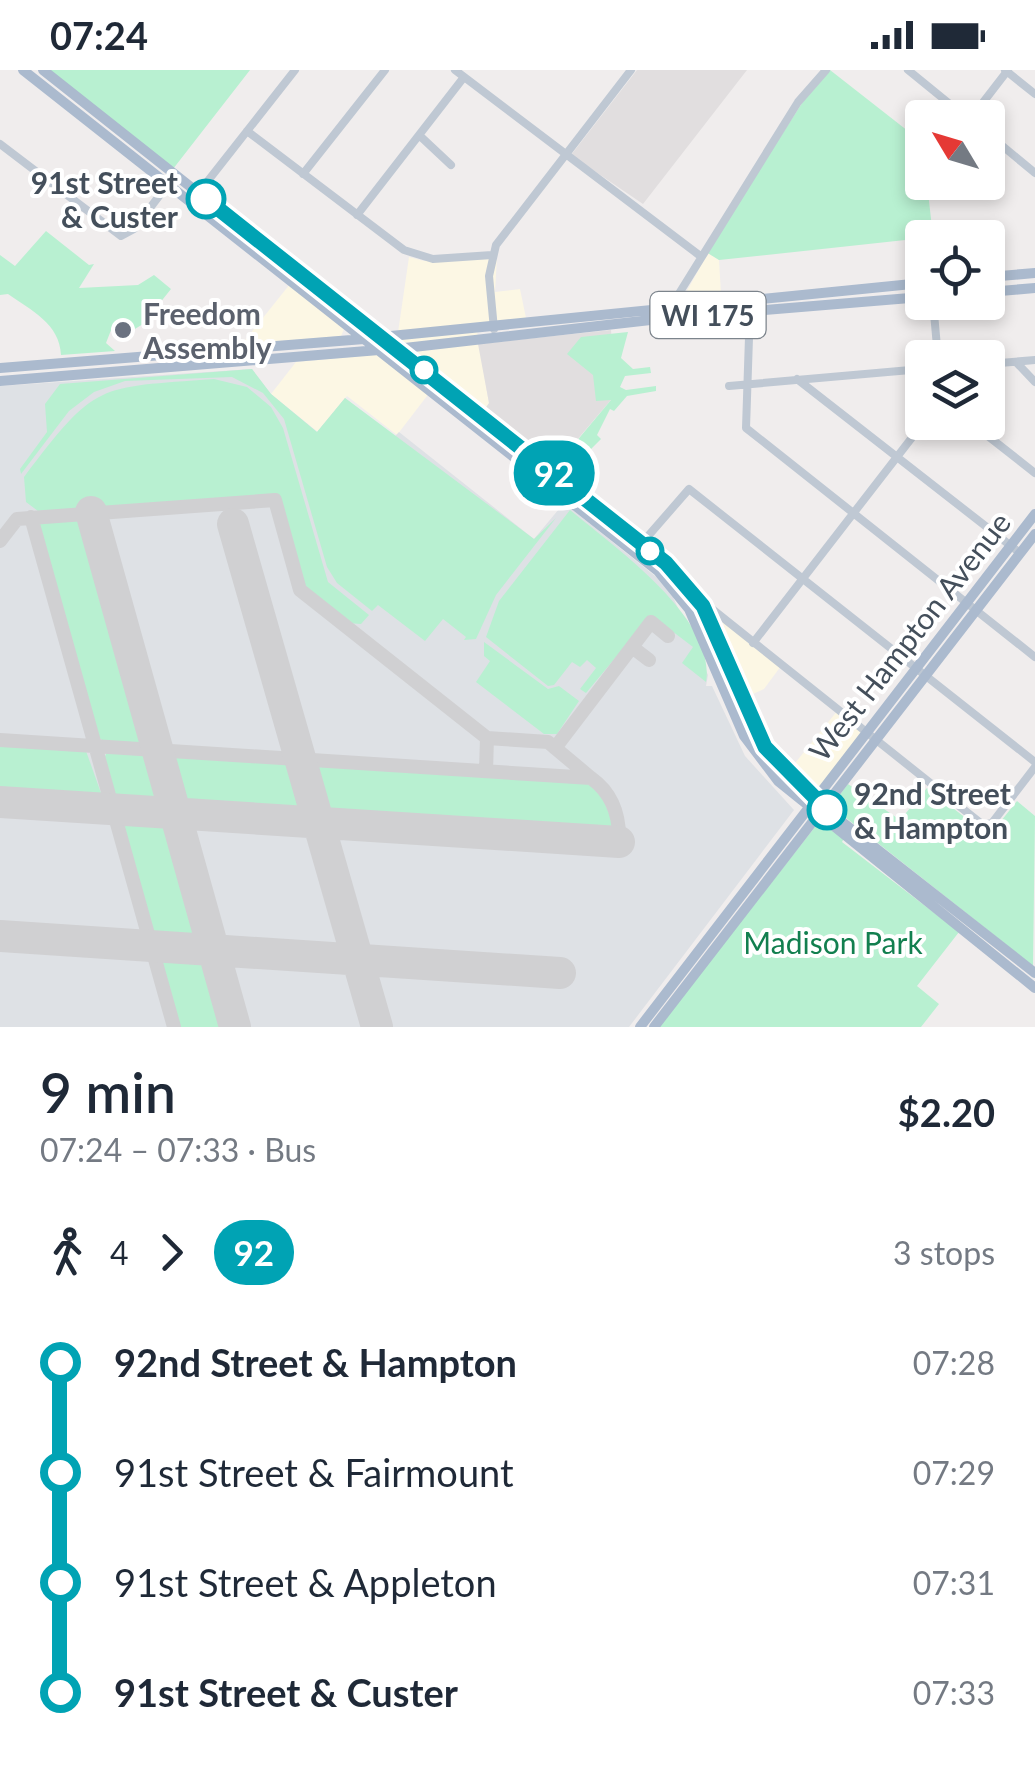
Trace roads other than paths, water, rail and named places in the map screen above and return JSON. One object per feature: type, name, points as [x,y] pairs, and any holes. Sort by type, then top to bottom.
[{"type":"main road","points":[[23,70],[397,349],[696,597],[765,747],[816,807],[1035,988]]},
{"type":"main road","points":[[43,70],[172,180]]},
{"type":"main road","points":[[195,198],[362,339],[638,548],[688,609],[744,736],[771,773],[1035,973]]},
{"type":"main road","points":[[1005,276],[1035,273]]},
{"type":"main road","name":"WI 175","points":[[0,368],[446,331],[494,332],[669,313],[750,298],[905,284]]},
{"type":"main road","points":[[1005,291],[1035,288]]},
{"type":"main road","name":"WI 175","points":[[669,313],[751,312],[905,298]]},
{"type":"main road","points":[[340,341],[345,325]]},
{"type":"main road","points":[[445,344],[446,331]]},
{"type":"main road","name":"WI 175","points":[[0,381],[397,349],[445,344],[494,332]]},
{"type":"main road","points":[[415,364],[414,352],[425,346]]},
{"type":"main road","name":"West Hampton Avenue","points":[[640,1027],[1016,549],[1035,514]]},
{"type":"main road","name":"West Hampton Avenue","points":[[1016,549],[1035,534]]},
{"type":"main road","points":[[688,609],[709,619]]},
{"type":"main road","name":"West Hampton Avenue","points":[[654,1027],[816,807]]},
{"type":"street","points":[[195,198],[295,70]]},
{"type":"street","points":[[304,174],[385,70]]},
{"type":"street","points":[[455,70],[699,255]]},
{"type":"street","points":[[494,332],[492,255],[504,232],[632,70]]},
{"type":"street","points":[[669,313],[699,255],[798,102],[826,70]]},
{"type":"street","points":[[908,70],[946,100]]},
{"type":"street","points":[[983,100],[1007,70],[1035,94]]},
{"type":"street","points":[[357,215],[464,77]]},
{"type":"street","points":[[248,131],[394,244],[424,258],[492,255]]},
{"type":"street","points":[[419,134],[451,165]]},
{"type":"street","points":[[1,145],[121,236],[134,229],[172,180]]},
{"type":"street","points":[[1005,148],[1035,173]]},
{"type":"street","points":[[750,298],[746,428],[1035,658]]},
{"type":"street","points":[[1005,363],[1035,360]]},
{"type":"street","points":[[1016,362],[1035,382]]},
{"type":"street","points":[[729,386],[905,370]]},
{"type":"street","points":[[797,379],[1016,549]]},
{"type":"street","points":[[752,643],[910,440]]},
{"type":"street","points":[[993,440],[1035,473]]},
{"type":"street","points":[[638,548],[685,490],[804,578],[1035,765],[987,826],[696,597]]},
{"type":"street","points":[[709,619],[726,623]]},
{"type":"place","name":"91st Street & Custer","points":[[206,199]]},
{"type":"place","name":"Freedom Assembly","points":[[123,330]]},
{"type":"place","name":"92nd Street & Hampton","points":[[827,810]]},
{"type":"park label","name":"Madison Park","points":[[833,942]]}]
